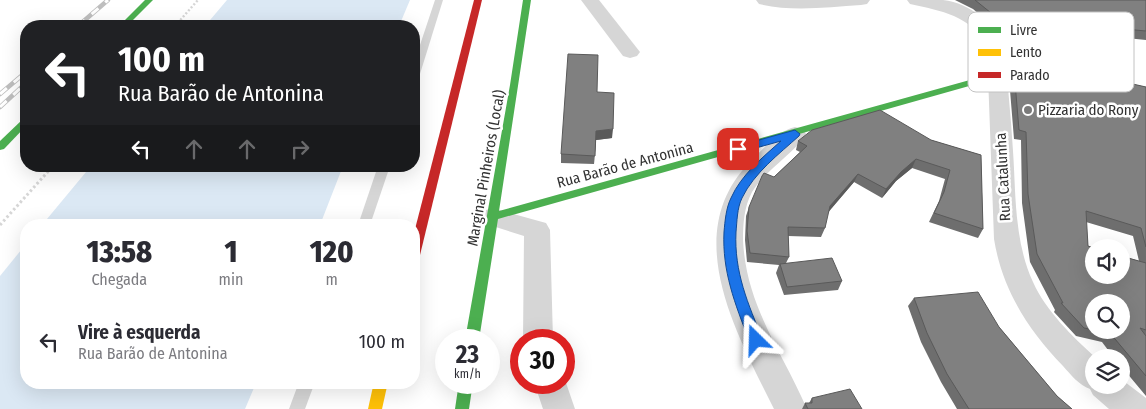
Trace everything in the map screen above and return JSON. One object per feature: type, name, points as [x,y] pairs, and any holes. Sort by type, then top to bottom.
[{"type":"main road","points":[[129,20],[149,0]]},
{"type":"main road","points":[[420,231],[478,0]]},
{"type":"main road","name":"Marginal Pinheiros (Local)","points":[[474,329],[515,85],[527,0]]},
{"type":"main road","name":"Rua Barão de Antonina","points":[[492,217],[968,85]]},
{"type":"main road","points":[[0,147],[20,127]]},
{"type":"main road","points":[[375,409],[379,389]]},
{"type":"main road","points":[[462,409],[464,394]]},
{"type":"street","points":[[590,0],[630,52]]},
{"type":"street","points":[[764,0],[795,4],[861,0]]},
{"type":"street","name":"Rua Catalunha","points":[[916,0],[948,7],[968,16]]},
{"type":"street","name":"Rua Catalunha","points":[[999,92],[1005,228],[1013,268],[1040,318],[1073,357],[1085,368]]},
{"type":"street","points":[[791,409],[756,340],[737,293],[731,269],[729,248],[731,221],[736,199],[763,163],[795,134]]},
{"type":"street","points":[[492,217],[537,230],[538,329]]},
{"type":"street","points":[[554,394],[559,409]]},
{"type":"street","points":[[1115,394],[1134,409]]},
{"type":"lane","points":[[420,58],[439,0]]},
{"type":"lane","points":[[366,219],[382,172]]},
{"type":"lane","points":[[297,409],[304,389]]},
{"type":"path","points":[[180,20],[198,0]]},
{"type":"path","points":[[0,225],[48,172]]},
{"type":"shaded area","points":[[227,0],[410,0],[402,20],[210,20]]},
{"type":"shaded area","points":[[86,172],[341,172],[322,219],[47,219]]},
{"type":"shaded area","points":[[20,251],[20,389],[253,389],[245,409],[0,409],[0,276]]},
{"type":"building","points":[[975,0],[1146,0],[1146,31],[1134,30],[1134,12],[990,12]]},
{"type":"building","points":[[568,54],[598,55],[597,92],[614,93],[613,129],[596,131],[595,156],[561,154]]},
{"type":"building","points":[[1134,84],[1146,87],[1146,247],[1141,228],[1086,211],[1088,239],[1085,239],[1085,284],[1130,284],[1130,259],[1146,263],[1146,330],[1140,328],[1146,336],[1146,376],[1130,357],[1130,349],[1123,349],[1115,339],[1130,339],[1130,294],[1085,294],[1085,328],[1061,303],[1063,303],[1037,254],[1028,194],[1026,132],[1019,130],[1016,92],[1134,92]]},
{"type":"building","points":[[880,110],[931,140],[981,155],[983,229],[934,213],[944,192],[950,170],[916,159],[886,189],[858,174],[830,206],[825,228],[788,227],[789,257],[750,253],[747,231],[749,207],[764,173],[774,177],[807,146],[798,141],[812,130]]},
{"type":"building","points":[[832,258],[842,281],[787,287],[780,264]]},
{"type":"building","points":[[978,292],[999,327],[1057,396],[1072,409],[969,409],[947,374],[927,333],[914,298]]},
{"type":"building","points":[[850,389],[862,409],[808,409],[805,403],[812,403],[812,398]]},
{"type":"railway","points":[[85,20],[108,0]]},
{"type":"railway","points":[[0,94],[20,77]]},
{"type":"railway","points":[[0,107],[20,89]]},
{"type":"traffic: fast","points":[[129,20],[149,0]]},
{"type":"traffic: fast","points":[[474,329],[515,85],[527,0]]},
{"type":"traffic: fast","points":[[492,217],[968,83]]},
{"type":"traffic: fast","points":[[0,147],[20,127]]},
{"type":"traffic: fast","points":[[462,409],[464,394]]},
{"type":"traffic: slow","points":[[375,409],[379,389]]},
{"type":"traffic: jam","points":[[420,231],[478,0]]},
{"type":"place","name":"Pizzaria do Rony","points":[[1028,110]]},
{"type":"route","points":[[738,149],[795,134],[763,163],[748,180],[736,199],[731,221],[729,248],[731,269],[737,293],[756,340]]}]
